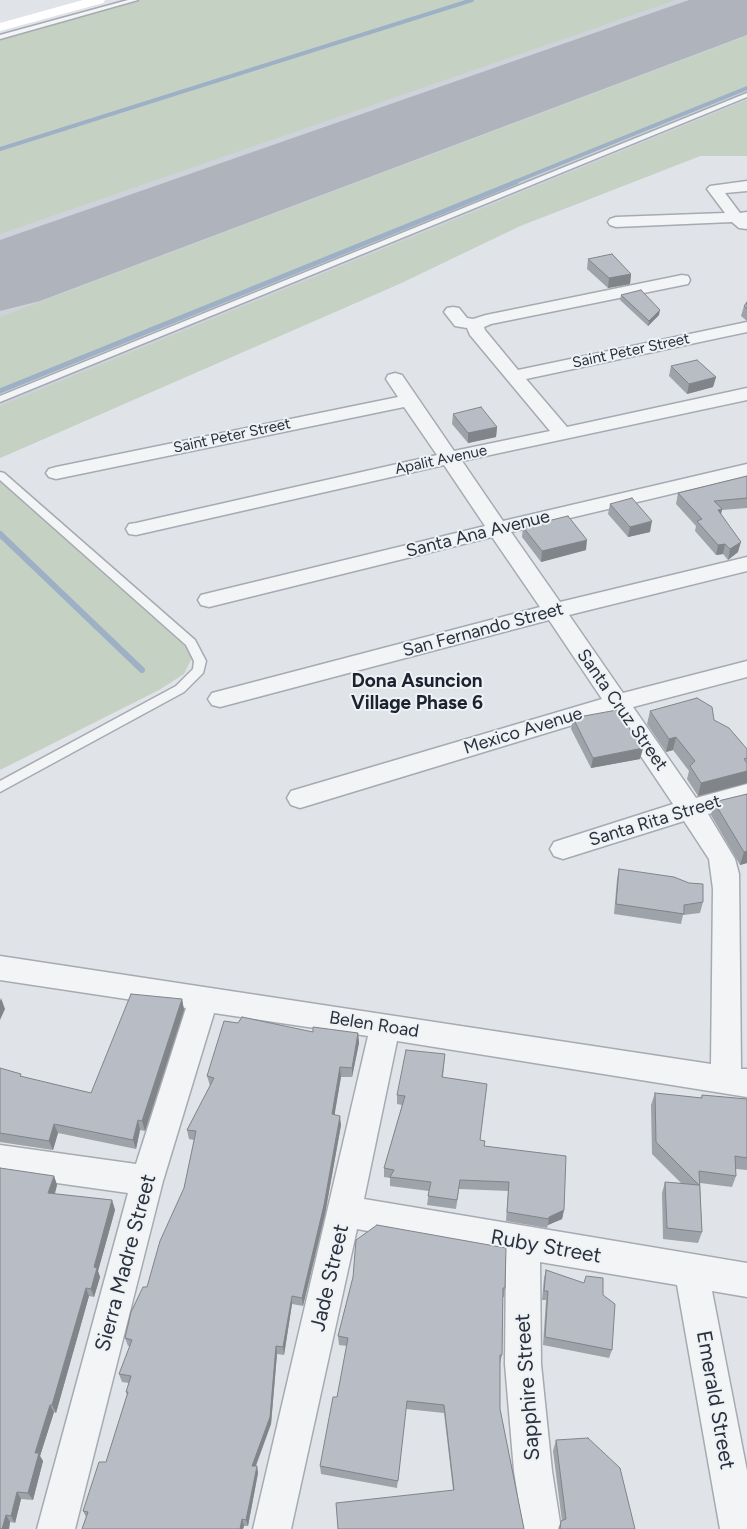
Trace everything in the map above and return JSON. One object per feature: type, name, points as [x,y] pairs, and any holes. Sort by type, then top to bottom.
[{"type":"main road","points":[[0,27],[98,0]]},
{"type":"street","points":[[743,221],[715,189],[747,186]]},
{"type":"street","points":[[616,222],[743,221]]},
{"type":"street","points":[[454,312],[461,322],[475,325],[486,320],[682,280]]},
{"type":"street","points":[[475,325],[476,331],[563,434]]},
{"type":"street","name":"Saint Peter Street","points":[[515,376],[747,327]]},
{"type":"street","name":"Santa Cruz Street","points":[[395,379],[711,839],[722,859],[726,874],[736,1082]]},
{"type":"street","name":"Apalit Avenue","points":[[136,529],[449,458],[747,394]]},
{"type":"street","name":"Saint Peter Street","points":[[56,473],[408,400]]},
{"type":"street","name":"Santa Ana Avenue","points":[[208,600],[747,470]]},
{"type":"street","name":"San Fernando Street","points":[[220,699],[554,611],[747,564]]},
{"type":"street","name":"Mexico Avenue","points":[[300,798],[617,703],[747,669]]},
{"type":"street","name":"Santa Rita Street","points":[[563,849],[690,809],[747,794]]},
{"type":"street","name":"Belen Road","points":[[0,968],[385,1026],[736,1082]]},
{"type":"street","name":"Sierra Madre Street","points":[[56,1529],[147,1181],[204,999]]},
{"type":"street","name":"Jade Street","points":[[272,1529],[345,1211],[385,1026]]},
{"type":"street","points":[[0,1160],[147,1181]]},
{"type":"street","name":"Ruby Street","points":[[345,1211],[747,1280]]},
{"type":"street","name":"Sapphire Street","points":[[523,1243],[523,1364],[533,1471],[542,1529]]},
{"type":"street","name":"Emerald Street","points":[[692,1272],[739,1529]]},
{"type":"lane","points":[[0,37],[135,0]]},
{"type":"lane","points":[[0,399],[747,95]]},
{"type":"lane","points":[[0,475],[191,643],[200,661],[199,670],[180,689],[0,787]]},
{"type":"shaded area","points":[[122,0],[747,0],[747,156],[700,156],[520,226],[399,284],[0,458],[0,33]]},
{"type":"green space","points":[[143,0],[676,0],[0,234],[0,39]]},
{"type":"green space","points":[[747,36],[747,90],[0,394],[0,317]]},
{"type":"green space","points":[[747,100],[747,156],[700,156],[520,226],[399,284],[0,458],[0,406]]},
{"type":"green space","points":[[0,478],[187,645],[192,658],[184,674],[159,690],[0,770]]},
{"type":"building","points":[[612,254],[631,274],[609,278],[588,259]]},
{"type":"building","points":[[641,290],[660,310],[649,321],[621,295]]},
{"type":"building","points":[[697,360],[716,377],[689,384],[671,366]]},
{"type":"building","points":[[481,407],[497,427],[468,433],[453,414]]},
{"type":"building","points":[[747,476],[747,498],[714,501],[722,509],[718,510],[741,542],[730,549],[725,544],[718,545],[697,521],[702,519],[678,493]]},
{"type":"building","points":[[632,498],[652,521],[630,527],[610,504]]},
{"type":"building","points":[[568,516],[587,540],[542,551],[523,527]]},
{"type":"building","points":[[697,698],[712,707],[714,720],[729,728],[747,749],[747,758],[744,759],[747,763],[747,771],[701,783],[690,766],[695,761],[676,737],[669,739],[650,711]]},
{"type":"building","points":[[617,710],[643,748],[593,758],[573,718]]},
{"type":"building","points":[[747,794],[747,851],[744,852],[714,802]]},
{"type":"building","points":[[619,869],[674,877],[689,883],[703,884],[703,902],[684,905],[684,914],[616,904]]},
{"type":"building","points":[[131,994],[182,999],[142,1121],[138,1120],[133,1140],[54,1124],[49,1141],[0,1133],[0,1068],[21,1074],[20,1076],[91,1093]]},
{"type":"building","points":[[242,1017],[313,1032],[313,1027],[358,1033],[352,1068],[340,1067],[332,1114],[340,1116],[324,1205],[302,1298],[292,1296],[283,1347],[276,1346],[270,1417],[252,1466],[257,1466],[246,1520],[242,1519],[240,1529],[82,1529],[88,1512],[83,1511],[99,1462],[106,1462],[128,1392],[126,1392],[131,1376],[119,1374],[132,1340],[125,1338],[131,1312],[143,1287],[147,1287],[160,1241],[184,1188],[196,1131],[187,1130],[214,1078],[207,1076],[224,1021],[238,1023]]},
{"type":"building","points":[[406,1050],[445,1054],[442,1077],[487,1084],[480,1140],[485,1141],[484,1146],[566,1156],[564,1210],[549,1217],[549,1219],[507,1212],[509,1182],[460,1180],[457,1200],[428,1196],[431,1182],[390,1177],[394,1170],[384,1168],[405,1096],[397,1095]]},
{"type":"building","points":[[655,1093],[702,1098],[702,1095],[747,1099],[747,1158],[735,1156],[736,1176],[699,1171],[702,1232],[667,1228],[665,1182],[699,1185],[656,1142]]},
{"type":"building","points":[[0,1168],[54,1176],[48,1193],[112,1200],[94,1267],[97,1268],[91,1289],[86,1288],[52,1405],[50,1405],[35,1453],[39,1453],[28,1493],[17,1492],[11,1516],[6,1515],[2,1529],[0,1529]]},
{"type":"building","points":[[377,1225],[506,1248],[505,1288],[503,1288],[502,1355],[500,1355],[500,1409],[524,1529],[338,1529],[336,1503],[454,1490],[444,1405],[407,1401],[398,1481],[320,1466],[333,1397],[337,1397],[348,1338],[338,1336],[353,1277],[356,1240]]},
{"type":"building","points":[[546,1270],[584,1283],[586,1276],[603,1278],[603,1295],[615,1304],[612,1350],[545,1337],[548,1291],[544,1291]]},
{"type":"building","points":[[588,1438],[620,1468],[635,1529],[560,1529],[561,1521],[566,1519],[556,1440]]},
{"type":"waterway","points":[[0,149],[472,0]]},
{"type":"waterway","points":[[512,183],[747,88]]},
{"type":"waterway","points":[[0,391],[516,182]]},
{"type":"waterway","points":[[0,534],[142,670]]},
{"type":"runway","points":[[0,277],[747,7]]},
{"type":"district","name":"Dona Asuncion Village Phase 6","points":[[417,692]]}]
